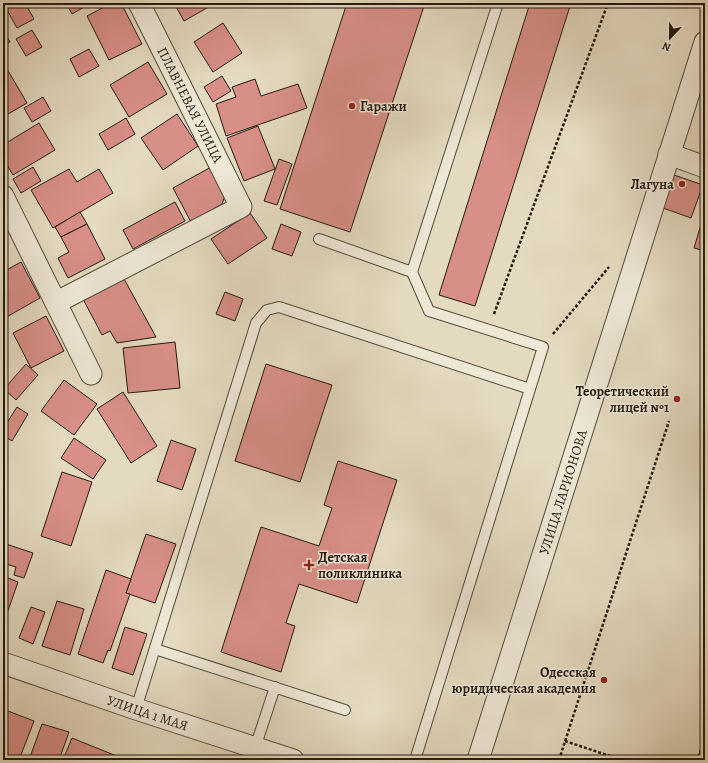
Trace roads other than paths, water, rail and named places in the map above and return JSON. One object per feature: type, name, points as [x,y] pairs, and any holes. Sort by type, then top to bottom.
[{"type":"street","name":"ПЛАВНЕВАЯ УЛИЦА","points":[[57,302],[242,207],[139,3]]},
{"type":"street","name":"УЛИЦА ЛАРИОНОВА","points":[[478,760],[705,42]]},
{"type":"street","points":[[669,154],[705,167]]},
{"type":"street","points":[[3,196],[57,302],[91,374]]},
{"type":"street","name":"УЛИЦА 1 МАЯ","points":[[3,663],[136,710],[253,754],[293,760]]},
{"type":"lane","points":[[415,760],[543,347],[429,311],[412,272],[498,3]]},
{"type":"lane","points":[[319,239],[412,272]]},
{"type":"lane","points":[[136,710],[256,323],[267,310],[279,307],[530,388]]},
{"type":"lane","points":[[155,649],[345,710]]},
{"type":"lane","points":[[253,754],[275,687]]},
{"type":"place","name":"Гаражи","points":[[352,106]]},
{"type":"place","name":"Лагуна","points":[[682,184]]},
{"type":"place","name":"Теоретический лицей №1","points":[[677,399]]},
{"type":"place","name":"Детская поликлиника","points":[[309,565]]},
{"type":"place","name":"Одесская юридическая академия","points":[[604,680]]}]
